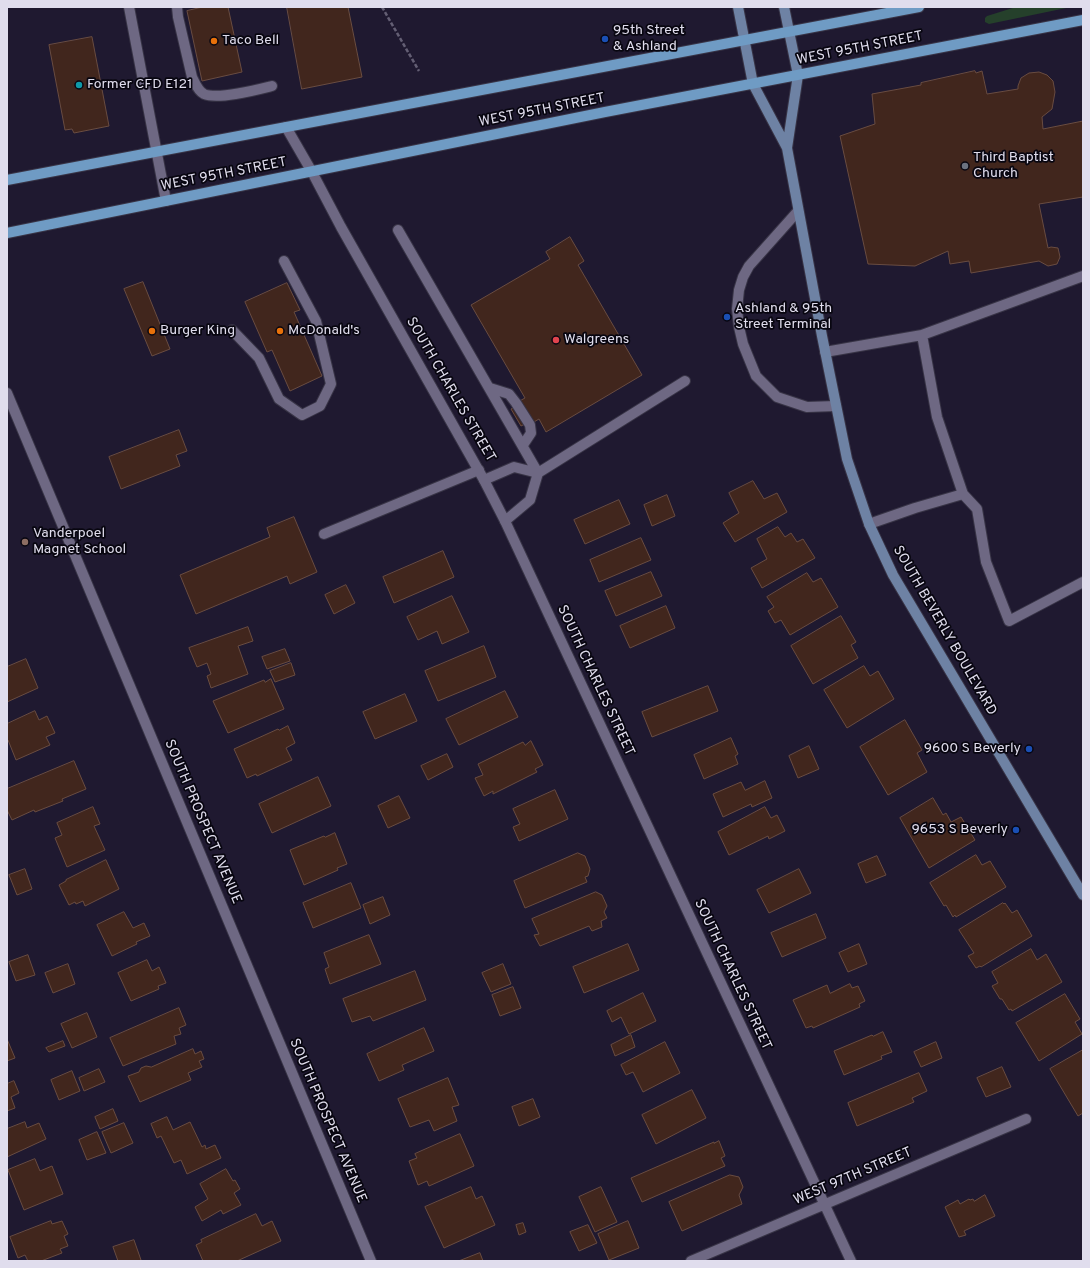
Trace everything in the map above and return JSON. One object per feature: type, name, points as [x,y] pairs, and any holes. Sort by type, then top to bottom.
[{"type":"main road","points":[[738,7],[753,84],[786,148]]},
{"type":"main road","points":[[784,7],[798,75],[786,148]]},
{"type":"main road","points":[[7,180],[919,7]]},
{"type":"main road","name":"WEST 95TH STREET","points":[[7,233],[605,112],[1083,20]]},
{"type":"main road","name":"SOUTH BEVERLY BOULEVARD","points":[[786,148],[824,352],[847,459],[869,524],[893,576],[1083,895]]},
{"type":"street","points":[[129,7],[166,201]]},
{"type":"street","points":[[177,7],[192,77],[196,86],[203,94],[211,96],[227,95],[272,86]]},
{"type":"street","name":"SOUTH CHARLES STREET","points":[[286,127],[479,470],[505,521],[851,1261]]},
{"type":"street","points":[[798,211],[749,266],[739,290],[739,327],[743,344],[756,376],[777,397],[807,407],[836,406]]},
{"type":"street","points":[[398,230],[538,473]]},
{"type":"street","points":[[232,330],[259,358],[279,399],[302,415],[320,406],[331,384],[330,377],[316,321],[284,261]]},
{"type":"street","points":[[824,352],[922,335],[1083,276]]},
{"type":"street","points":[[922,335],[937,417],[963,494],[977,509],[986,562],[1009,621],[1083,582]]},
{"type":"street","points":[[505,521],[530,500],[538,473],[685,381]]},
{"type":"street","points":[[490,388],[509,394],[530,425],[531,433],[523,445]]},
{"type":"street","name":"SOUTH PROSPECT AVENUE","points":[[7,393],[371,1261]]},
{"type":"street","points":[[484,480],[514,467],[538,473]]},
{"type":"street","points":[[324,534],[479,470]]},
{"type":"street","points":[[869,524],[915,508],[963,494]]},
{"type":"street","name":"WEST 97TH STREET","points":[[692,1261],[1026,1118]]},
{"type":"path","points":[[382,7],[419,71]]},
{"type":"green space","points":[[1016,7],[1071,7],[989,24],[985,22],[985,18],[987,16]]},
{"type":"building","name":"Taco Bell","points":[[203,7],[228,7],[242,72],[202,81],[187,11]]},
{"type":"building","points":[[287,7],[348,7],[362,77],[302,89]]},
{"type":"building","name":"Former CFD E121","points":[[92,37],[109,126],[74,133],[72,129],[65,130],[49,45]]},
{"type":"building","name":"Third Baptist Church","points":[[975,71],[976,73],[982,71],[987,94],[1018,89],[1021,78],[1029,73],[1039,72],[1047,75],[1053,81],[1055,92],[1052,109],[1042,117],[1043,129],[1083,121],[1083,197],[1039,204],[1048,248],[1058,248],[1060,257],[1057,264],[1048,266],[1039,261],[971,273],[969,261],[950,264],[948,251],[915,266],[868,264],[840,136],[875,124],[872,94],[921,85],[921,83]]},
{"type":"building","name":"Walgreens","points":[[570,237],[584,261],[578,265],[642,375],[546,432],[539,419],[527,426],[525,424],[521,426],[511,409],[515,407],[516,403],[525,398],[471,305],[550,259],[546,252]]},
{"type":"building","name":"Burger King","points":[[143,282],[170,349],[152,356],[124,289]]},
{"type":"building","name":"McDonald's","points":[[287,283],[300,310],[294,312],[322,376],[290,391],[272,350],[267,352],[245,302]]},
{"type":"building","points":[[179,430],[187,451],[176,455],[180,466],[121,489],[109,457]]},
{"type":"building","points":[[753,481],[764,499],[777,493],[787,512],[735,542],[723,523],[739,513],[729,493]]},
{"type":"building","points":[[667,495],[675,516],[652,526],[644,505]]},
{"type":"building","points":[[619,500],[630,524],[585,544],[574,520]]},
{"type":"building","points":[[294,517],[317,572],[290,584],[287,576],[196,614],[180,575],[270,537],[267,528]]},
{"type":"building","points":[[778,527],[785,537],[791,533],[797,542],[803,539],[815,558],[762,588],[751,568],[767,559],[757,539]]},
{"type":"building","points":[[641,538],[651,560],[599,582],[590,560]]},
{"type":"building","points":[[443,551],[454,577],[394,603],[383,577]]},
{"type":"building","points":[[651,572],[662,596],[616,616],[605,591]]},
{"type":"building","points":[[807,573],[813,582],[821,578],[838,607],[790,635],[781,620],[775,623],[768,611],[774,607],[767,597]]},
{"type":"building","points":[[346,585],[355,603],[334,614],[325,595]]},
{"type":"building","points":[[452,596],[469,632],[442,644],[437,631],[418,640],[407,617]]},
{"type":"building","points":[[666,606],[675,628],[630,648],[620,626]]},
{"type":"building","points":[[841,616],[856,642],[851,645],[858,658],[813,684],[791,646]]},
{"type":"building","points":[[248,627],[253,641],[238,646],[248,674],[211,688],[207,676],[211,674],[207,663],[197,667],[189,648]]},
{"type":"building","points":[[484,646],[496,677],[438,701],[425,671]]},
{"type":"building","points":[[285,649],[290,661],[267,669],[262,657]]},
{"type":"building","points":[[26,659],[38,688],[7,702],[7,667]]},
{"type":"building","points":[[291,663],[295,675],[275,682],[270,671]]},
{"type":"building","points":[[864,666],[870,676],[878,671],[894,699],[847,728],[824,690]]},
{"type":"building","points":[[271,679],[284,709],[228,733],[213,701],[264,680],[265,682]]},
{"type":"building","points":[[708,686],[718,711],[652,737],[642,712]]},
{"type":"building","points":[[505,691],[518,717],[459,745],[446,719]]},
{"type":"building","points":[[405,694],[417,721],[375,739],[363,712]]},
{"type":"building","points":[[35,711],[39,720],[47,716],[55,733],[46,737],[50,745],[16,760],[8,740],[7,741],[7,724]]},
{"type":"building","points":[[905,720],[922,750],[917,753],[927,772],[888,795],[860,747]]},
{"type":"building","points":[[288,726],[295,743],[286,748],[292,760],[257,776],[256,774],[247,778],[234,749]]},
{"type":"building","points":[[731,738],[738,754],[735,756],[738,764],[704,779],[694,755]]},
{"type":"building","points":[[531,741],[543,765],[535,769],[537,772],[493,794],[493,791],[484,796],[475,778],[483,775],[478,764],[523,742],[525,745]]},
{"type":"building","points":[[809,746],[819,769],[798,778],[789,756]]},
{"type":"building","points":[[447,754],[453,767],[428,780],[421,766]]},
{"type":"building","points":[[74,761],[86,789],[62,799],[63,801],[35,812],[34,810],[12,820],[7,810],[7,789]]},
{"type":"building","points":[[318,777],[331,806],[272,833],[259,804]]},
{"type":"building","points":[[765,781],[772,798],[752,807],[751,804],[723,817],[713,794],[741,782],[745,790]]},
{"type":"building","points":[[555,790],[568,819],[519,841],[513,827],[520,824],[513,809]]},
{"type":"building","points":[[399,796],[410,818],[388,828],[378,806]]},
{"type":"building","points":[[933,798],[943,815],[946,813],[951,822],[961,817],[975,840],[929,868],[900,818]]},
{"type":"building","points":[[93,807],[100,824],[94,826],[105,850],[67,867],[55,838],[62,835],[57,823]]},
{"type":"building","points":[[765,807],[771,818],[777,815],[785,831],[769,839],[768,836],[729,855],[718,832]]},
{"type":"building","points":[[335,833],[347,864],[337,868],[338,870],[304,885],[290,850]]},
{"type":"building","points":[[578,853],[585,856],[590,869],[588,876],[585,877],[587,882],[525,908],[514,881]]},
{"type":"building","points":[[976,855],[982,865],[990,861],[1006,887],[956,917],[955,915],[953,917],[946,905],[944,906],[930,883]]},
{"type":"building","points":[[877,856],[886,875],[866,883],[858,864]]},
{"type":"building","points":[[106,860],[119,889],[85,906],[83,901],[76,904],[75,902],[69,905],[59,885]]},
{"type":"building","points":[[25,869],[32,889],[17,895],[9,875]]},
{"type":"building","points":[[799,869],[811,893],[769,913],[757,890]]},
{"type":"building","points":[[351,883],[361,908],[313,928],[303,903]]},
{"type":"building","points":[[596,892],[602,895],[607,906],[604,912],[607,918],[601,921],[602,927],[592,931],[589,926],[540,946],[534,935],[539,934],[532,919]]},
{"type":"building","points":[[383,897],[390,915],[370,924],[363,905]]},
{"type":"building","points":[[1005,903],[1012,913],[1017,910],[1032,936],[981,967],[976,968],[968,956],[974,953],[959,930]]},
{"type":"building","points":[[124,912],[133,928],[144,923],[150,936],[136,942],[137,944],[112,956],[97,925]]},
{"type":"building","points":[[816,914],[826,938],[782,957],[771,933]]},
{"type":"building","points":[[369,935],[381,964],[330,984],[325,969],[329,967],[324,953]]},
{"type":"building","points":[[628,944],[639,970],[584,993],[573,967]]},
{"type":"building","points":[[859,944],[867,964],[848,972],[839,953]]},
{"type":"building","points":[[1031,949],[1037,960],[1046,954],[1062,982],[1012,1011],[1011,1009],[1009,1010],[992,986],[998,983],[992,972]]},
{"type":"building","points":[[28,955],[35,975],[16,981],[9,962]]},
{"type":"building","points":[[147,960],[152,971],[159,967],[166,983],[158,986],[159,989],[131,1001],[118,973]]},
{"type":"building","points":[[68,964],[75,984],[53,993],[45,973]]},
{"type":"building","points":[[503,964],[511,984],[491,992],[482,973]]},
{"type":"building","points":[[415,971],[426,1000],[373,1021],[370,1016],[352,1022],[343,999]]},
{"type":"building","points":[[850,984],[852,988],[858,986],[865,1001],[859,1004],[860,1007],[813,1028],[812,1026],[806,1028],[793,1000],[827,985],[830,993]]},
{"type":"building","points":[[513,987],[521,1008],[500,1016],[492,995]]},
{"type":"building","points":[[643,993],[656,1021],[629,1034],[621,1017],[612,1022],[607,1011]]},
{"type":"building","points":[[1065,994],[1080,1019],[1075,1022],[1082,1034],[1039,1061],[1016,1023]]},
{"type":"building","points":[[179,1008],[186,1025],[179,1028],[181,1034],[174,1036],[176,1044],[123,1066],[110,1038]]},
{"type":"building","points":[[87,1013],[97,1037],[72,1048],[61,1024]]},
{"type":"building","points":[[424,1028],[434,1051],[402,1065],[404,1070],[379,1081],[367,1054]]},
{"type":"building","points":[[883,1032],[892,1052],[881,1056],[882,1059],[844,1075],[834,1051]]},
{"type":"building","points":[[631,1035],[635,1047],[615,1056],[611,1045]]},
{"type":"building","points":[[7,1039],[15,1058],[7,1061]]},
{"type":"building","points":[[63,1041],[65,1046],[49,1052],[46,1048]]},
{"type":"building","points":[[665,1042],[680,1073],[643,1092],[633,1072],[626,1075],[621,1065]]},
{"type":"building","points":[[936,1042],[942,1058],[921,1067],[914,1052]]},
{"type":"building","points":[[193,1049],[195,1054],[201,1051],[204,1059],[199,1061],[202,1067],[188,1073],[191,1080],[140,1102],[128,1076],[139,1072],[141,1068],[146,1066],[151,1067]]},
{"type":"building","points":[[1083,1050],[1083,1113],[1078,1116],[1050,1069]]},
{"type":"building","points":[[1002,1067],[1011,1087],[986,1097],[977,1078]]},
{"type":"building","points":[[99,1069],[105,1082],[84,1091],[79,1078]]},
{"type":"building","points":[[72,1071],[80,1091],[59,1100],[51,1080]]},
{"type":"building","points":[[919,1073],[927,1091],[912,1098],[914,1102],[857,1126],[848,1103]]},
{"type":"building","points":[[448,1078],[459,1105],[452,1107],[457,1121],[434,1131],[429,1120],[410,1127],[398,1099]]},
{"type":"building","points":[[14,1081],[19,1093],[11,1097],[15,1108],[7,1111],[7,1084]]},
{"type":"building","points":[[692,1090],[706,1118],[656,1144],[642,1115]]},
{"type":"building","points":[[533,1099],[540,1117],[519,1126],[512,1107]]},
{"type":"building","points":[[113,1109],[118,1121],[100,1129],[95,1117]]},
{"type":"building","points":[[167,1117],[173,1130],[190,1122],[202,1147],[205,1145],[206,1149],[215,1145],[221,1158],[187,1174],[181,1160],[174,1163],[161,1136],[157,1138],[151,1124]]},
{"type":"building","points":[[25,1122],[27,1128],[39,1123],[46,1139],[7,1157],[7,1129]]},
{"type":"building","points":[[124,1123],[133,1143],[111,1153],[102,1132]]},
{"type":"building","points":[[97,1132],[106,1153],[87,1160],[79,1140]]},
{"type":"building","points":[[460,1134],[474,1166],[429,1186],[427,1181],[418,1185],[409,1161],[417,1158],[415,1154]]},
{"type":"building","points":[[719,1141],[725,1156],[721,1158],[725,1166],[642,1202],[631,1178]]},
{"type":"building","points":[[35,1159],[40,1171],[52,1166],[63,1194],[24,1210],[8,1170]]},
{"type":"building","points":[[226,1169],[240,1189],[234,1193],[241,1205],[223,1214],[221,1210],[202,1221],[195,1207],[208,1199],[200,1184]]},
{"type":"building","points":[[730,1175],[739,1177],[743,1187],[739,1195],[742,1204],[682,1231],[669,1202]]},
{"type":"building","points":[[471,1187],[476,1199],[482,1196],[495,1225],[444,1248],[425,1207]]},
{"type":"building","points":[[601,1187],[617,1222],[595,1232],[579,1197]]},
{"type":"building","points":[[985,1195],[995,1216],[964,1231],[966,1235],[959,1237],[945,1207],[958,1200],[960,1204],[969,1199],[973,1199],[974,1201]]},
{"type":"building","points":[[256,1214],[262,1226],[272,1221],[281,1241],[237,1261],[203,1261],[196,1245],[202,1242],[201,1240]]},
{"type":"building","points":[[51,1221],[52,1224],[62,1221],[68,1234],[64,1236],[68,1246],[60,1249],[62,1253],[41,1261],[28,1261],[25,1255],[18,1258],[10,1237]]},
{"type":"building","points":[[628,1221],[639,1248],[609,1260],[598,1234]]},
{"type":"building","points":[[523,1223],[526,1232],[519,1235],[516,1225]]},
{"type":"building","points":[[588,1225],[597,1243],[579,1251],[570,1232]]},
{"type":"building","points":[[134,1240],[141,1260],[118,1261],[113,1247]]},
{"type":"building","points":[[480,1253],[483,1261],[459,1261]]},
{"type":"place","name":"95th Street & Ashland","points":[[605,39]]},
{"type":"place","name":"Taco Bell","points":[[214,41]]},
{"type":"place","name":"Former CFD E121","points":[[79,85]]},
{"type":"place","name":"Third Baptist Church","points":[[965,166]]},
{"type":"place","name":"Ashland & 95th Street Terminal","points":[[727,317]]},
{"type":"place","name":"Burger King","points":[[152,331]]},
{"type":"place","name":"McDonald's","points":[[280,331]]},
{"type":"place","name":"Walgreens","points":[[556,340]]},
{"type":"place","name":"Vanderpoel Magnet School","points":[[25,542]]},
{"type":"place","name":"9600 S Beverly","points":[[1029,749]]},
{"type":"place","name":"9653 S Beverly","points":[[1016,830]]}]
